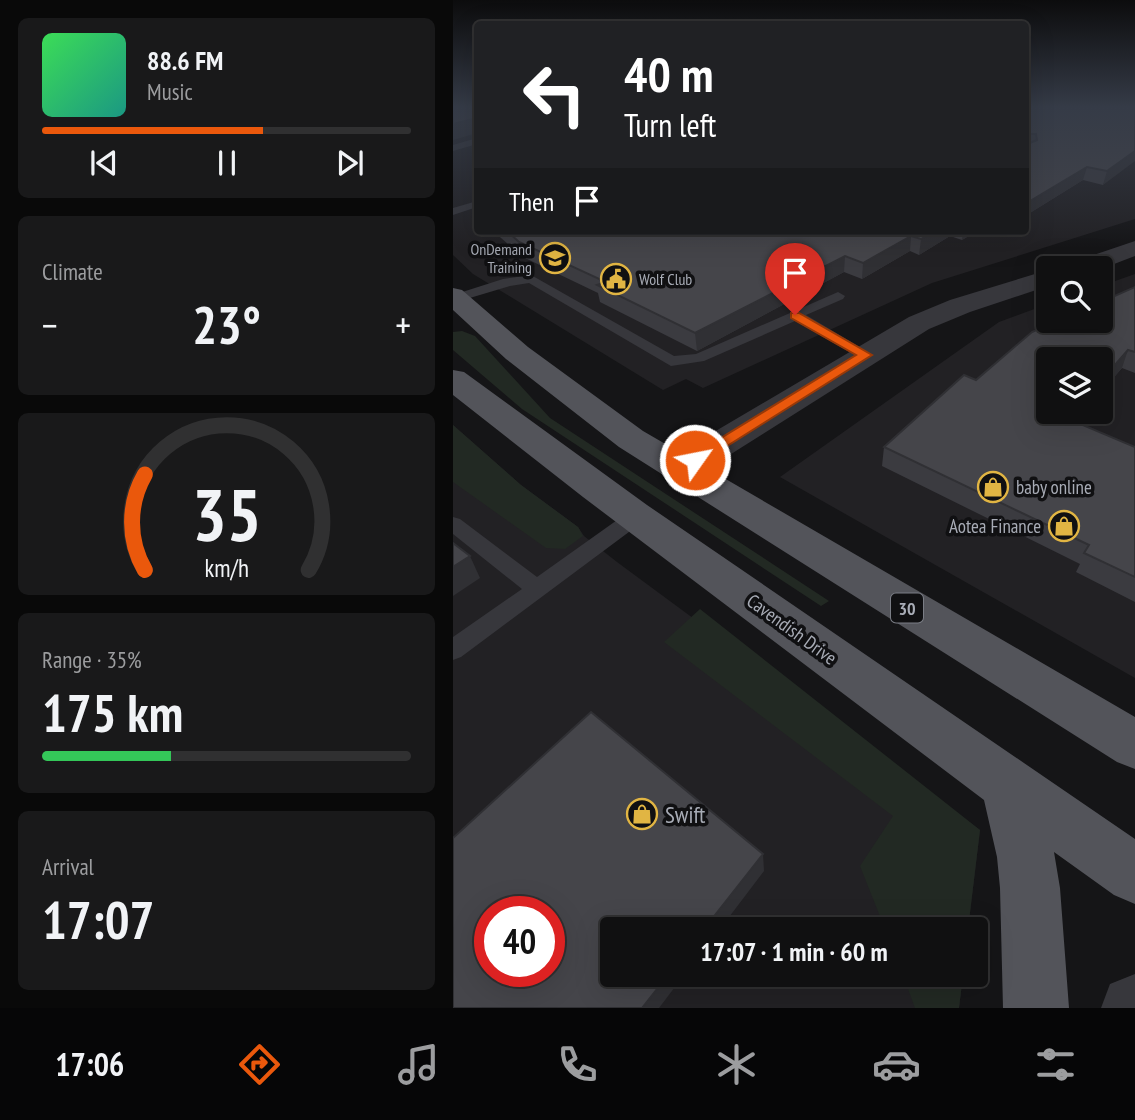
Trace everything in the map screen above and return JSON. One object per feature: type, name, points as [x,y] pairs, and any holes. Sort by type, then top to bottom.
[{"type":"main road","name":"30","points":[[454,298],[517,353],[631,439],[1135,745]]},
{"type":"main road","name":"Cavendish Drive","points":[[453,379],[529,440],[634,517],[1008,787],[1135,874]]},
{"type":"main road","points":[[1008,787],[1026,857],[1030,888],[1036,1008]]},
{"type":"street","points":[[1113,256],[1135,248]]},
{"type":"street","points":[[680,470],[865,355],[938,315],[1036,282]]},
{"type":"lane","points":[[453,212],[474,205]]},
{"type":"lane","points":[[454,298],[508,282],[531,279],[671,360],[699,358],[838,296]]},
{"type":"lane","points":[[795,315],[865,355]]},
{"type":"lane","points":[[453,650],[634,517]]},
{"type":"lane","points":[[453,524],[537,589]]},
{"type":"shaded area","points":[[453,154],[474,154],[474,235],[1029,235],[1029,154],[1135,154],[1135,219],[932,283],[703,388],[686,379],[663,390],[473,274],[453,255]]},
{"type":"shaded area","points":[[1135,274],[1135,678],[780,477],[999,322],[1036,308],[1036,333],[1113,333],[1113,282]]},
{"type":"shaded area","points":[[462,331],[475,336],[550,418],[829,601],[821,606],[522,409],[453,350],[453,332]]},
{"type":"shaded area","points":[[453,425],[521,485],[578,527],[584,536],[617,562],[980,830],[969,917],[600,917],[600,987],[962,987],[959,1008],[453,1008]]},
{"type":"shaded area","points":[[453,425],[521,485],[578,527],[583,536],[565,549],[546,548],[453,482]]},
{"type":"shaded area","points":[[700,609],[980,830],[969,917],[880,917],[860,866],[893,816],[664,642]]},
{"type":"shaded area","points":[[907,987],[962,987],[959,1008],[915,1008]]},
{"type":"building","points":[[1029,154],[1131,154],[1107,171],[1087,167],[1029,202]]},
{"type":"building","points":[[511,235],[928,235],[921,239],[911,236],[863,263],[845,256],[695,333],[597,285],[606,282],[519,242]]},
{"type":"building","points":[[1135,287],[1135,352],[1128,350],[1113,367],[1113,347],[1036,347],[1036,424],[1080,424],[1135,447],[1135,577],[1084,553],[1089,545],[884,447],[964,375],[976,380],[1032,332],[1113,333],[1113,297]]},
{"type":"building","points":[[453,543],[470,556],[453,567]]},
{"type":"building","points":[[591,712],[763,854],[713,917],[600,917],[600,987],[659,987],[642,1008],[453,1008],[453,838]]},
{"type":"place","name":"OnDemand Training","points":[[555,258]]},
{"type":"place","name":"Wolf Club","points":[[616,279]]},
{"type":"place","name":"baby online","points":[[993,487]]},
{"type":"place","name":"Aotea Finance","points":[[1064,526]]},
{"type":"place","name":"Swift","points":[[642,814]]},
{"type":"route","points":[[695,460],[865,355],[795,315]]}]
